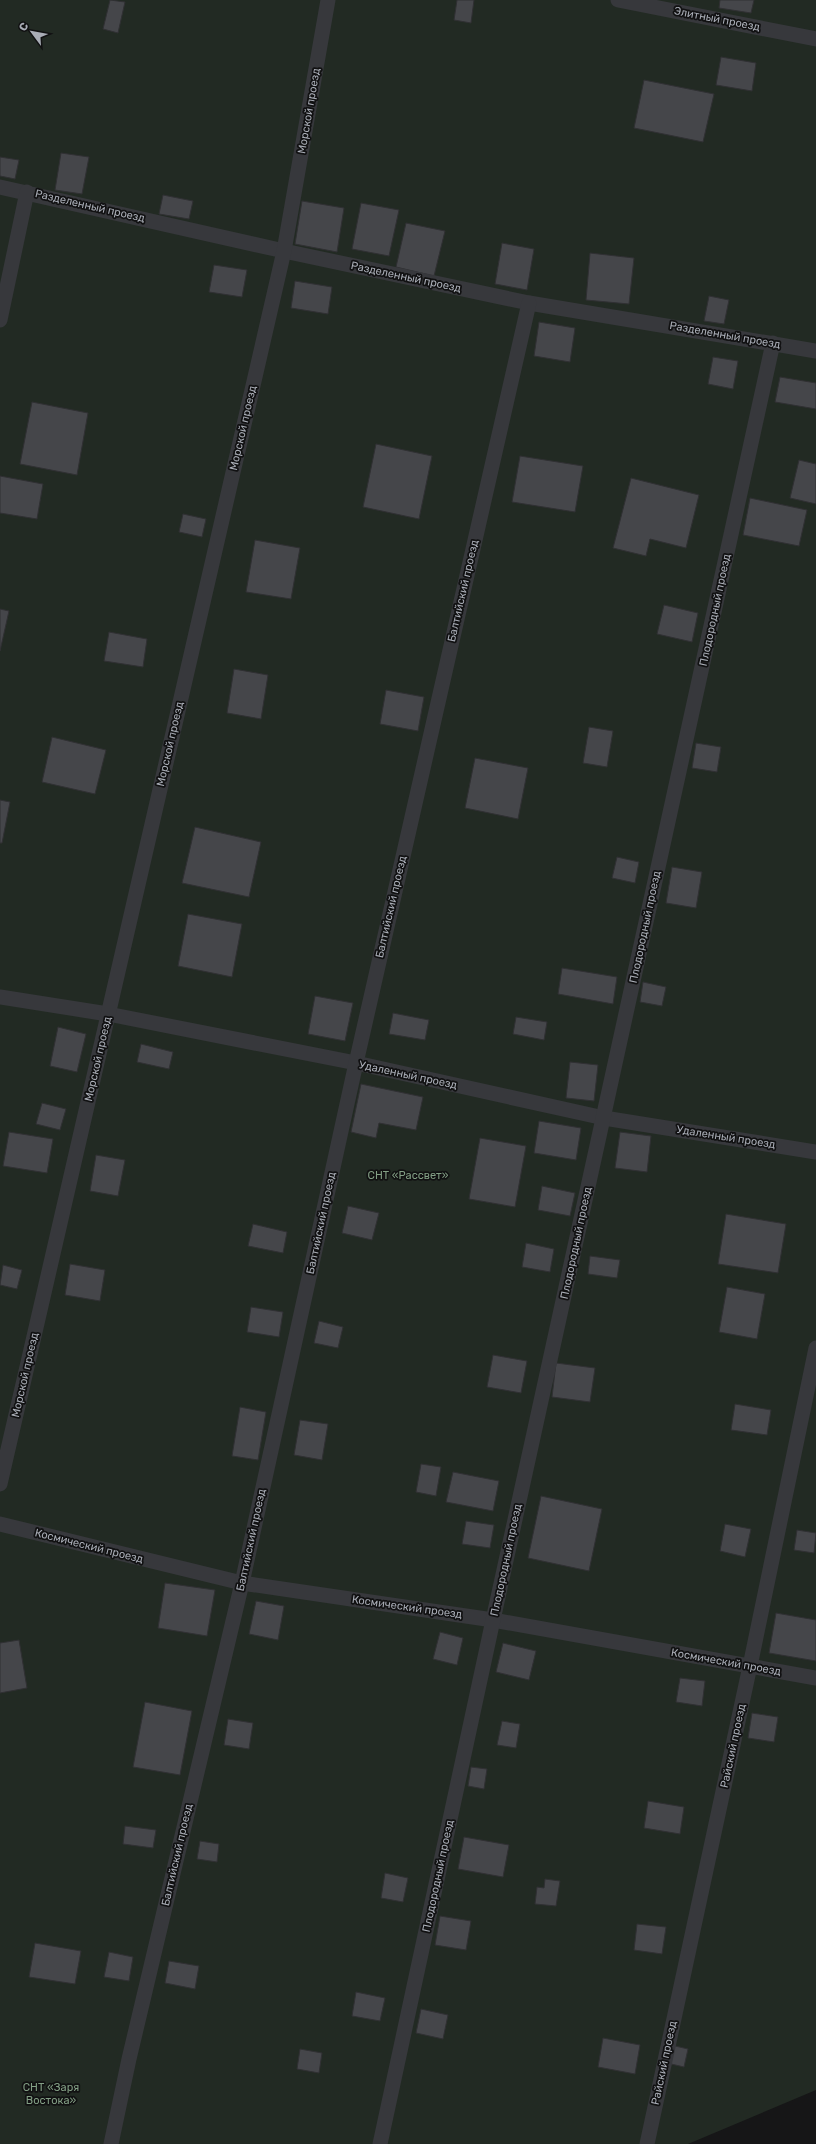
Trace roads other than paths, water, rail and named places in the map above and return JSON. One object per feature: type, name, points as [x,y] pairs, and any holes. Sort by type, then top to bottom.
[{"type":"lane","name":"Морской проезд","points":[[0,1484],[284,251],[328,0]]},
{"type":"lane","name":"Элитный проезд","points":[[618,0],[816,39]]},
{"type":"lane","name":"Разделенный проезд","points":[[0,187],[284,251],[529,303],[816,351]]},
{"type":"lane","points":[[0,320],[27,192]]},
{"type":"lane","name":"Балтийский проезд","points":[[111,2144],[129,2059],[242,1583],[356,1063],[529,303]]},
{"type":"lane","name":"Плодородный проезд","points":[[380,2144],[493,1620],[773,343]]},
{"type":"lane","name":"Удаленный проезд","points":[[0,997],[108,1014],[356,1063],[604,1118],[816,1152]]},
{"type":"lane","name":"Райский проезд","points":[[646,2144],[750,1666],[816,1348]]},
{"type":"lane","name":"Космический проезд","points":[[0,1524],[242,1583],[493,1620],[816,1678]]},
{"type":"park label","name":"СНТ «Рассвет»","points":[[408,1175]]},
{"type":"park label","name":"СНТ «Заря Востока»","points":[[51,2093]]}]
